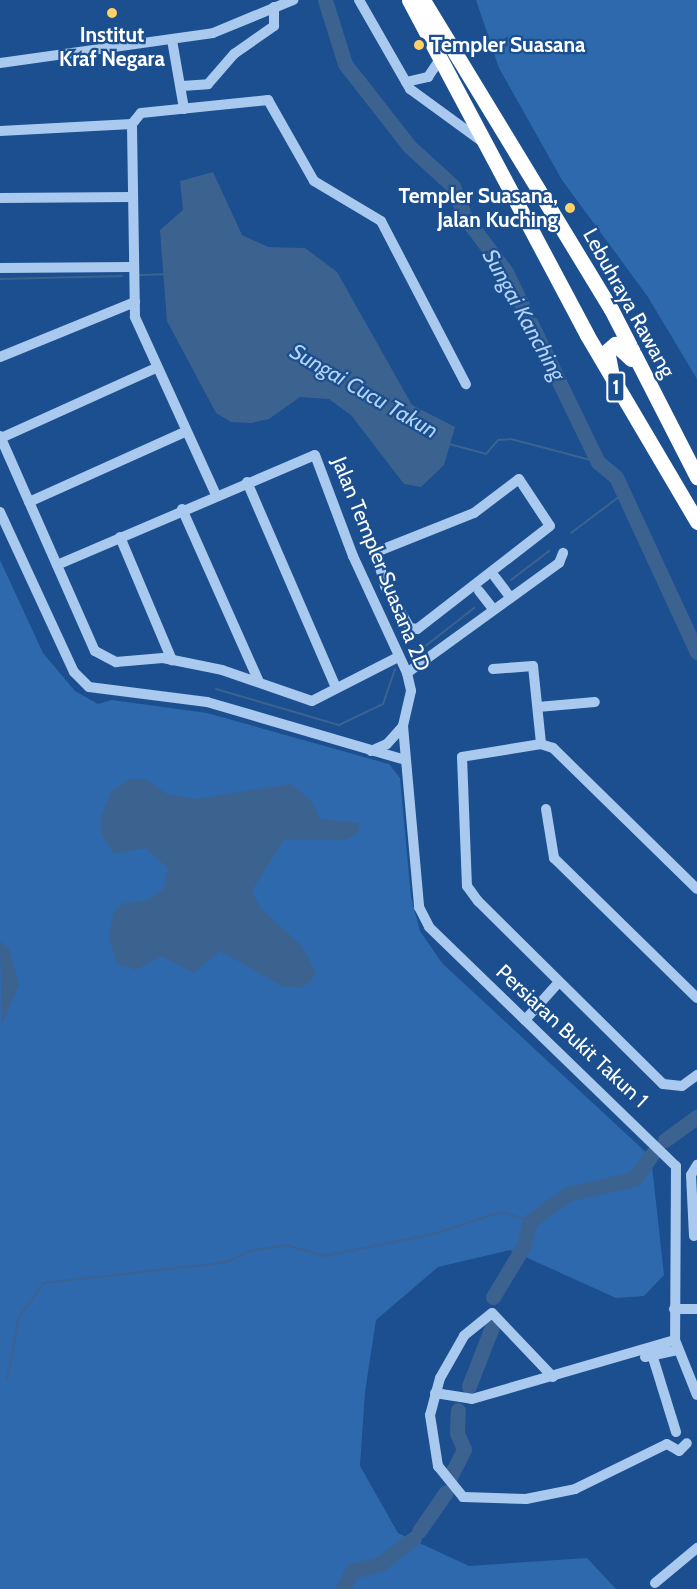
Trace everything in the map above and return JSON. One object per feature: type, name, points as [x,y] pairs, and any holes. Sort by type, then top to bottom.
[{"type":"highway","name":"1","points":[[410,0],[615,385],[697,522]]},
{"type":"highway","name":"Lebuhraya Rawang","points":[[423,0],[542,191],[648,377],[697,477]]},
{"type":"highway","points":[[615,385],[607,351],[615,344],[648,377]]},
{"type":"street","points":[[0,63],[213,33],[293,0]]},
{"type":"street","points":[[359,0],[406,82],[489,148]]},
{"type":"street","points":[[182,86],[208,84],[234,54],[274,26],[274,7]]},
{"type":"street","points":[[172,40],[182,86],[184,109]]},
{"type":"street","points":[[406,82],[428,77],[440,59]]},
{"type":"street","points":[[216,495],[156,368],[135,302],[130,267],[132,124],[141,113],[268,100],[314,182],[381,220],[466,384]]},
{"type":"street","points":[[0,131],[132,124]]},
{"type":"street","points":[[0,198],[132,197]]},
{"type":"street","points":[[0,268],[130,267]]},
{"type":"street","points":[[0,357],[135,302]]},
{"type":"street","points":[[156,368],[0,437],[95,651],[116,662],[172,660],[258,680],[312,701],[396,658]]},
{"type":"street","points":[[29,502],[185,432]]},
{"type":"street","name":"Jalan Templer Suasana 2D","points":[[247,482],[315,455],[396,658],[407,673],[411,691],[403,726],[405,760]]},
{"type":"street","points":[[519,479],[550,526],[417,629],[410,628],[386,586],[375,556],[416,532],[474,513],[519,479]]},
{"type":"street","points":[[57,565],[247,482],[336,688]]},
{"type":"street","points":[[182,509],[258,680]]},
{"type":"street","points":[[0,512],[75,672],[89,687],[207,702],[371,752],[405,760]]},
{"type":"street","points":[[120,537],[172,660]]},
{"type":"street","points":[[407,673],[559,562],[563,553]]},
{"type":"street","points":[[494,610],[481,593],[497,580],[511,598]]},
{"type":"street","points":[[493,669],[533,666],[542,744]]},
{"type":"street","points":[[538,707],[595,702]]},
{"type":"street","points":[[371,752],[387,744],[403,726]]},
{"type":"street","points":[[697,889],[567,758],[542,744],[470,752],[458,766],[467,886],[559,982],[663,1084],[682,1086],[697,1075]]},
{"type":"street","name":"Persiaran Bukit Takun 1","points":[[405,760],[419,907],[429,927],[676,1166],[677,1236],[674,1309],[676,1345]]},
{"type":"street","points":[[546,809],[554,858],[697,998]]},
{"type":"street","points":[[525,1020],[559,982]]},
{"type":"street","points":[[677,1236],[695,1236],[691,1175],[697,1165]]},
{"type":"street","points":[[674,1309],[697,1309]]},
{"type":"street","points":[[553,1377],[492,1313],[464,1336],[435,1393],[430,1415],[438,1466],[463,1497],[526,1499],[574,1489],[667,1444],[676,1432]]},
{"type":"street","points":[[435,1393],[472,1399],[676,1345],[697,1395]]},
{"type":"street","points":[[651,1352],[676,1432],[692,1444],[679,1451],[667,1444]]},
{"type":"street","points":[[655,1583],[697,1548]]},
{"type":"shaded area","points":[[476,0],[697,0],[697,379],[648,297],[562,180],[499,68]]},
{"type":"shaded area","points":[[0,560],[43,653],[75,691],[98,704],[112,700],[207,713],[389,764],[400,778],[411,897],[420,931],[442,963],[651,1157],[664,1275],[644,1296],[616,1298],[510,1250],[438,1267],[376,1320],[365,1392],[360,1466],[398,1533],[469,1566],[587,1558],[616,1589],[0,1589]]},
{"type":"water","points":[[213,172],[242,235],[268,247],[305,248],[337,272],[412,405],[455,427],[444,465],[421,487],[404,484],[351,415],[329,399],[300,397],[269,419],[251,423],[231,422],[216,413],[167,321],[160,230],[183,210],[180,181]]},
{"type":"water","points":[[129,779],[145,779],[167,794],[197,799],[290,784],[311,800],[320,819],[360,823],[358,833],[345,840],[284,840],[252,890],[260,908],[302,946],[316,973],[310,982],[301,988],[282,986],[220,951],[194,973],[161,956],[136,970],[117,964],[109,937],[113,914],[121,904],[147,900],[163,890],[168,868],[145,848],[114,854],[102,836],[101,817],[111,792]]},
{"type":"water","points":[[0,941],[9,949],[19,985],[2,1024]]},
{"type":"waterway","name":"Sungai Kanching","points":[[325,0],[345,64],[409,146],[453,186],[465,217],[506,272],[598,462],[616,477],[697,652]]},
{"type":"waterway","name":"Sungai Cucu Takun","points":[[139,275],[163,274]]},
{"type":"waterway","name":"Sungai Cucu Takun","points":[[0,279],[122,276]]},
{"type":"waterway","name":"Sungai Cucu Takun","points":[[449,444],[486,454],[498,440],[511,439],[598,462]]},
{"type":"waterway","points":[[571,533],[624,493]]},
{"type":"waterway","points":[[511,580],[549,551]]},
{"type":"waterway","points":[[415,654],[474,608]]},
{"type":"waterway","points":[[216,689],[339,725],[383,704],[395,669]]},
{"type":"waterway","points":[[665,1140],[697,1117]]},
{"type":"waterway","points":[[493,1297],[523,1247],[530,1221],[568,1194],[634,1179],[653,1153]]},
{"type":"waterway","points":[[7,1379],[19,1317],[44,1283],[227,1262],[250,1251],[286,1245],[324,1256],[434,1234],[501,1212],[530,1221]]},
{"type":"waterway","points":[[469,1386],[492,1327]]},
{"type":"waterway","points":[[450,1477],[464,1449],[457,1433],[458,1410]]},
{"type":"waterway","points":[[419,1531],[446,1492]]},
{"type":"waterway","points":[[343,1589],[352,1571],[380,1564],[414,1538]]},
{"type":"place","name":"Institut Kraf Negara","points":[[112,13]]},
{"type":"place","name":"Templer Suasana","points":[[419,45]]},
{"type":"place","name":"Templer Suasana, Jalan Kuching","points":[[570,208]]}]
